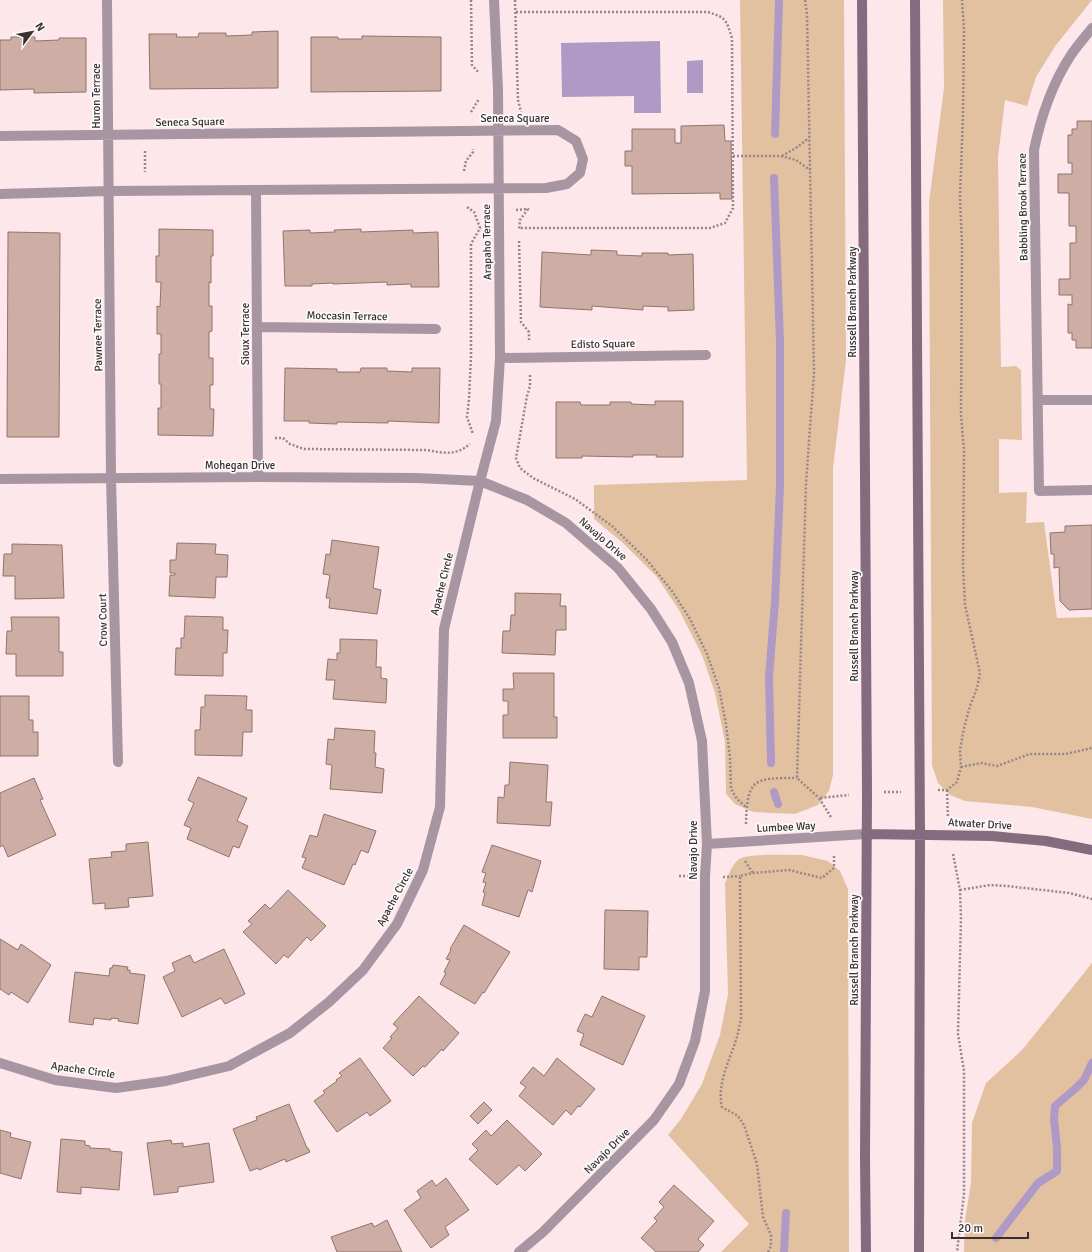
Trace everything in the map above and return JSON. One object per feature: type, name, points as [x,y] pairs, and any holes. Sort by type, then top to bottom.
[{"type":"main road","name":"Russell Branch Parkway","points":[[862,0],[866,834],[866,1252]]},
{"type":"main road","points":[[915,0],[920,835],[919,1252]]},
{"type":"main road","name":"Atwater Drive","points":[[866,834],[949,834],[992,836],[1046,841],[1092,850]]},
{"type":"street","name":"Huron Terrace","points":[[107,0],[109,192]]},
{"type":"street","name":"Arapaho Terrace","points":[[480,481],[496,421],[500,358],[498,90],[494,0]]},
{"type":"street","name":"Babbling Brook Terrace","points":[[1092,28],[1071,54],[1052,90],[1038,128],[1034,150],[1039,491],[1092,490]]},
{"type":"street","name":"Seneca Square","points":[[0,136],[558,130],[576,141],[583,159],[580,173],[567,184],[546,188],[498,190],[145,191],[0,194]]},
{"type":"street","name":"Sioux Terrace","points":[[256,191],[258,477]]},
{"type":"street","name":"Pawnee Terrace","points":[[109,192],[111,478]]},
{"type":"street","name":"Moccasin Terrace","points":[[257,327],[436,329]]},
{"type":"street","name":"Edisto Square","points":[[500,358],[706,355]]},
{"type":"street","points":[[1038,400],[1092,400]]},
{"type":"street","name":"Mohegan Drive","points":[[0,479],[258,477],[417,478],[480,481]]},
{"type":"street","name":"Crow Court","points":[[111,478],[118,762]]},
{"type":"street","name":"Navajo Drive","points":[[480,481],[527,500],[566,523],[618,568],[652,608],[672,642],[690,683],[702,741],[707,844],[705,876],[705,991],[695,1041],[679,1084],[654,1120],[543,1232],[519,1252]]},
{"type":"street","name":"Apache Circle","points":[[0,1063],[55,1080],[116,1088],[166,1081],[229,1066],[290,1032],[329,1002],[362,970],[397,924],[423,870],[440,807],[444,628],[480,481]]},
{"type":"street","name":"Lumbee Way","points":[[707,844],[866,834]]},
{"type":"path","points":[[471,0],[472,65],[481,76]]},
{"type":"path","points":[[797,778],[806,483],[814,373],[807,14],[805,0]]},
{"type":"path","points":[[516,12],[708,12],[722,16],[727,23],[732,38],[733,208],[725,223],[710,228],[519,228]]},
{"type":"path","points":[[466,113],[471,112],[479,100],[479,94]]},
{"type":"path","points":[[144,134],[145,191]]},
{"type":"path","points":[[781,156],[796,148],[809,137]]},
{"type":"path","points":[[733,156],[781,156],[796,160],[810,170]]},
{"type":"path","points":[[257,438],[283,438],[290,444],[304,449],[427,450],[446,454],[463,450],[475,439],[467,417],[472,356],[471,244],[480,228],[474,212],[464,204]]},
{"type":"path","points":[[474,212],[528,209],[520,220],[519,228],[521,322],[529,332],[530,386],[516,458],[520,468],[533,478],[575,499],[612,526],[647,560],[672,591],[690,619],[719,688],[726,724],[730,757],[731,789],[737,799],[746,807]]},
{"type":"path","points":[[961,767],[981,763],[997,766],[1030,754],[1066,754],[1092,748]]},
{"type":"path","points":[[753,873],[745,861],[746,807],[750,790],[757,782],[771,778],[797,778],[819,798]]},
{"type":"path","points":[[947,790],[949,834],[960,890],[961,920],[958,1034],[964,1071],[964,1194],[957,1252]]},
{"type":"path","points":[[960,890],[990,885],[1007,886],[1069,892],[1092,899]]},
{"type":"shaded area","points":[[740,0],[844,0],[846,360],[833,468],[833,775],[829,791],[818,805],[795,814],[753,812],[735,804],[726,794],[725,742],[715,693],[702,655],[679,610],[657,577],[623,543],[594,519],[594,485],[747,480]]},
{"type":"shaded area","points":[[943,0],[1092,0],[1056,45],[1036,77],[1027,106],[1005,100],[998,157],[1001,367],[1016,366],[1021,370],[1022,440],[999,439],[999,493],[1027,492],[1026,523],[1044,522],[1057,618],[1092,617],[1092,819],[1032,807],[965,801],[950,795],[938,783],[932,765],[929,202],[944,88]]},
{"type":"shaded area","points":[[660,41],[661,113],[634,113],[634,96],[562,97],[561,43]]},
{"type":"shaded area","points":[[703,60],[703,93],[687,93],[687,61]]},
{"type":"shaded area","points":[[759,855],[802,855],[828,861],[840,871],[848,889],[849,1252],[721,1252],[749,1224],[668,1135],[681,1119],[702,1084],[720,1035],[728,994],[725,883],[730,870],[739,859],[744,857]]},
{"type":"shaded area","points":[[1092,963],[1092,1252],[964,1252],[965,1220],[971,1183],[972,1123],[986,1083],[1022,1050]]},
{"type":"building","points":[[278,31],[278,88],[150,89],[149,34],[177,34],[176,37],[198,37],[199,33],[226,33],[226,36],[252,35],[252,32]]},
{"type":"building","points":[[362,36],[441,37],[441,91],[311,92],[311,37],[362,39]]},
{"type":"building","points":[[11,37],[35,37],[35,41],[59,40],[59,38],[86,38],[86,92],[34,93],[34,89],[0,90],[0,40],[11,40]]},
{"type":"building","points":[[1077,121],[1092,121],[1092,348],[1076,348],[1076,340],[1072,340],[1072,333],[1068,333],[1068,304],[1072,305],[1072,295],[1059,295],[1059,279],[1070,279],[1070,243],[1076,243],[1076,226],[1069,226],[1069,193],[1058,193],[1058,174],[1072,174],[1072,163],[1068,163],[1068,135],[1072,135],[1072,129],[1077,129]]},
{"type":"building","points":[[724,125],[725,141],[731,141],[732,199],[720,199],[720,193],[632,194],[632,166],[625,166],[625,151],[632,151],[632,129],[675,129],[675,143],[681,143],[681,126]]},
{"type":"building","points":[[159,229],[213,230],[211,283],[209,282],[209,306],[212,306],[212,331],[209,332],[209,358],[213,358],[213,385],[210,385],[210,409],[214,409],[213,436],[158,435],[158,408],[161,408],[159,354],[161,354],[161,334],[157,334],[157,306],[160,307],[161,282],[156,282],[156,256],[159,256]]},
{"type":"building","points":[[361,229],[361,232],[413,230],[413,233],[438,232],[439,287],[411,287],[411,284],[387,285],[387,282],[285,286],[283,231],[310,230],[310,233]]},
{"type":"building","points":[[8,232],[60,233],[59,437],[7,437]]},
{"type":"building","points":[[591,250],[617,251],[617,255],[642,256],[642,253],[668,253],[668,255],[693,254],[694,310],[668,311],[668,307],[643,306],[643,310],[592,306],[592,310],[540,307],[542,252],[591,255]]},
{"type":"building","points":[[285,368],[337,369],[337,372],[360,372],[361,368],[387,368],[387,371],[412,372],[412,368],[440,368],[439,423],[388,421],[388,423],[337,422],[337,424],[309,423],[309,421],[284,421]]},
{"type":"building","points":[[655,401],[683,401],[683,457],[633,455],[633,457],[582,456],[582,458],[556,458],[556,402],[580,402],[581,405],[610,405],[610,402],[631,402],[631,404],[655,405]]},
{"type":"building","points":[[1092,525],[1092,609],[1069,610],[1060,601],[1059,567],[1054,568],[1054,554],[1051,554],[1050,533],[1065,532],[1065,526]]},
{"type":"building","points":[[332,540],[379,547],[373,588],[381,590],[377,614],[329,608],[330,598],[326,598],[330,575],[323,574],[326,554],[330,555]]},
{"type":"building","points":[[177,543],[216,544],[215,554],[228,555],[227,577],[216,577],[215,598],[169,596],[170,575],[175,575],[175,573],[170,573],[170,560],[176,560]]},
{"type":"building","points":[[12,544],[62,545],[64,598],[15,599],[15,576],[3,576],[4,554],[12,554]]},
{"type":"building","points":[[515,593],[561,594],[560,606],[566,606],[566,630],[556,630],[555,655],[502,653],[503,631],[510,631],[511,615],[515,615]]},
{"type":"building","points":[[185,616],[223,617],[223,630],[228,630],[227,653],[223,653],[223,676],[175,675],[176,648],[181,648],[181,638],[184,638]]},
{"type":"building","points":[[11,617],[59,617],[59,652],[63,652],[63,676],[16,676],[16,654],[6,654],[7,631],[12,631]]},
{"type":"building","points":[[340,639],[377,640],[376,667],[381,667],[381,678],[387,679],[386,703],[333,699],[335,680],[326,680],[328,659],[337,660],[337,653],[340,653]]},
{"type":"building","points":[[513,673],[554,673],[554,717],[557,717],[557,738],[503,738],[503,715],[508,715],[508,701],[503,701],[503,689],[514,689]]},
{"type":"building","points":[[205,695],[247,696],[246,710],[252,710],[252,732],[243,732],[242,756],[195,755],[195,730],[200,730],[201,707],[205,707]]},
{"type":"building","points":[[0,696],[29,696],[29,720],[33,720],[33,732],[38,732],[38,756],[0,756]]},
{"type":"building","points":[[335,728],[375,731],[375,767],[384,769],[382,793],[330,789],[332,765],[326,764],[328,739],[334,740]]},
{"type":"building","points":[[510,762],[548,765],[546,802],[552,802],[550,826],[497,823],[498,797],[504,798],[505,785],[509,785]]},
{"type":"building","points":[[198,777],[247,798],[237,821],[248,826],[239,848],[233,846],[229,857],[187,839],[191,828],[184,825],[194,803],[188,800]]},
{"type":"building","points":[[34,778],[43,799],[40,800],[56,835],[8,857],[3,845],[0,847],[0,793]]},
{"type":"building","points":[[324,814],[376,831],[368,853],[361,850],[344,885],[302,868],[306,858],[302,857],[310,835],[317,837]]},
{"type":"building","points":[[148,842],[153,896],[128,898],[129,907],[105,909],[105,903],[93,904],[89,859],[112,857],[111,852],[126,851],[126,844]]},
{"type":"building","points":[[492,845],[541,861],[532,892],[528,890],[519,917],[482,905],[485,893],[483,892],[486,883],[483,882],[486,873],[482,872]]},
{"type":"building","points":[[288,890],[326,926],[311,941],[307,937],[288,958],[284,955],[276,964],[243,932],[252,924],[248,921],[265,904],[270,909]]},
{"type":"building","points":[[605,910],[648,911],[647,957],[639,957],[639,970],[604,969]]},
{"type":"building","points":[[464,925],[510,952],[484,993],[483,992],[475,1004],[440,984],[446,973],[444,972],[450,960],[446,959],[451,950],[450,949]]},
{"type":"building","points":[[0,939],[18,950],[21,944],[51,965],[28,1003],[11,992],[9,995],[0,989]]},
{"type":"building","points":[[224,949],[245,994],[225,1004],[221,998],[182,1017],[163,977],[175,971],[172,963],[190,955],[194,963]]},
{"type":"building","points":[[113,965],[128,967],[127,970],[130,970],[130,973],[145,975],[138,1024],[118,1021],[119,1019],[111,1018],[111,1020],[94,1018],[93,1025],[69,1022],[75,972],[109,976],[110,968],[112,968]]},
{"type":"building","points":[[419,996],[459,1033],[443,1051],[442,1049],[425,1067],[423,1066],[413,1076],[383,1048],[398,1028],[393,1024]]},
{"type":"building","points":[[602,996],[645,1016],[623,1065],[580,1045],[584,1034],[577,1031],[585,1014],[592,1017]]},
{"type":"building","points":[[360,1058],[391,1101],[370,1116],[367,1112],[337,1132],[314,1101],[325,1093],[323,1091],[342,1076],[339,1073]]},
{"type":"building","points":[[557,1058],[595,1089],[571,1115],[566,1110],[553,1125],[519,1096],[526,1087],[520,1083],[533,1067],[544,1076]]},
{"type":"building","points":[[484,1102],[492,1110],[478,1124],[470,1116]]},
{"type":"building","points":[[289,1104],[310,1152],[286,1162],[285,1159],[259,1170],[258,1168],[250,1171],[233,1129],[257,1120],[256,1117]]},
{"type":"building","points":[[507,1120],[542,1154],[525,1171],[519,1165],[497,1185],[469,1159],[478,1150],[472,1144],[486,1130],[491,1136]]},
{"type":"building","points":[[0,1130],[11,1133],[10,1137],[31,1142],[21,1179],[0,1173]]},
{"type":"building","points":[[61,1139],[85,1141],[85,1145],[90,1146],[90,1148],[110,1149],[110,1151],[122,1152],[119,1190],[81,1187],[81,1194],[57,1192]]},
{"type":"building","points":[[171,1140],[172,1144],[183,1143],[183,1147],[209,1143],[214,1182],[178,1187],[178,1192],[154,1195],[147,1143]]},
{"type":"building","points":[[446,1178],[469,1210],[445,1227],[449,1235],[431,1248],[404,1210],[421,1198],[417,1191],[432,1180],[436,1186]]},
{"type":"building","points":[[674,1185],[714,1221],[698,1239],[704,1245],[698,1252],[656,1252],[641,1238],[657,1221],[654,1218],[664,1207],[659,1202]]},
{"type":"building","points":[[387,1220],[402,1252],[337,1252],[331,1237],[372,1223],[374,1227]]},
{"type":"waterway","points":[[775,134],[779,0]]},
{"type":"waterway","points":[[771,763],[769,677],[775,602],[780,487],[780,342],[774,178]]},
{"type":"waterway","points":[[774,792],[778,804]]},
{"type":"waterway","points":[[996,1238],[1038,1183],[1057,1171],[1057,1148],[1054,1119],[1055,1106],[1084,1080],[1092,1063]]},
{"type":"waterway","points":[[784,1252],[786,1213]]}]
